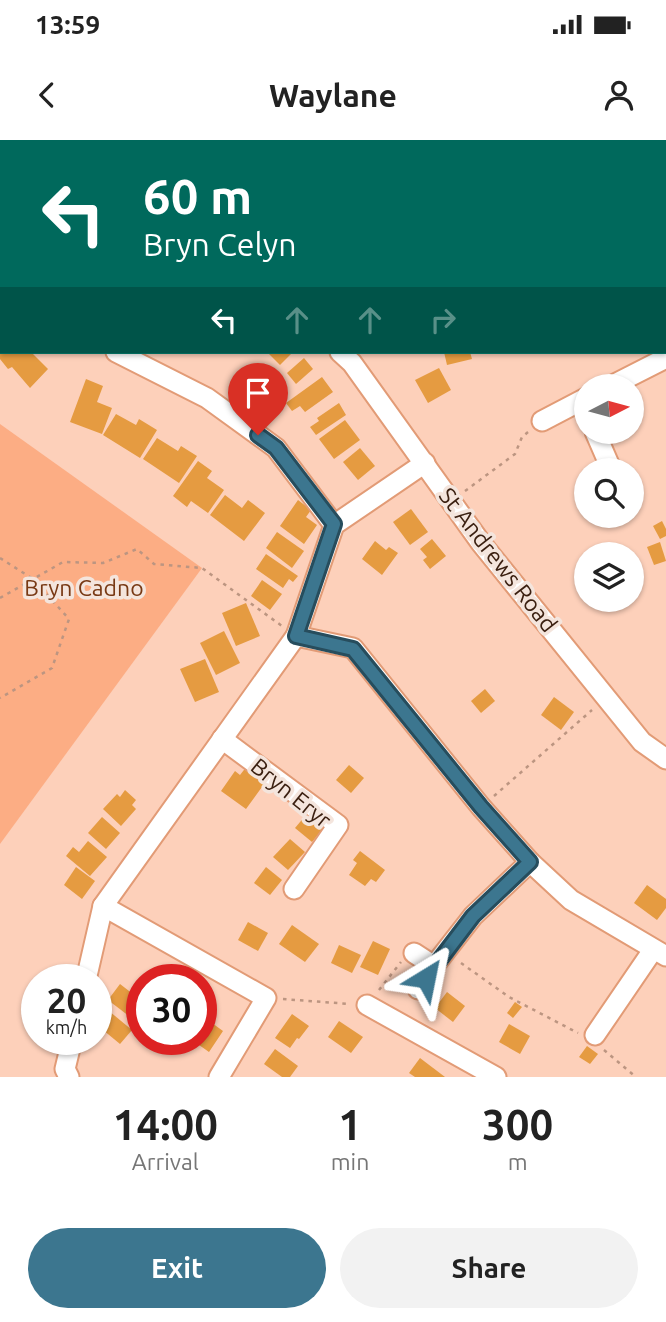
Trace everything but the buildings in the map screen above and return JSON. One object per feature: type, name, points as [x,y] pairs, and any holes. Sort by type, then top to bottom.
[{"type":"street","points":[[120,354],[207,398],[276,448],[334,524]]},
{"type":"street","name":"St Andrews Road","points":[[352,355],[481,543],[642,742],[666,760]]},
{"type":"street","points":[[634,374],[666,358]]},
{"type":"street","points":[[542,421],[574,408]]},
{"type":"street","points":[[90,964],[103,906],[296,636],[334,524],[425,463]]},
{"type":"street","points":[[296,636],[353,649],[481,807],[530,862],[571,900],[659,953],[592,1039]]},
{"type":"street","name":"Bryn Eryr","points":[[222,739],[338,825],[294,889]]},
{"type":"street","points":[[418,989],[473,916],[530,862]]},
{"type":"street","points":[[103,906],[266,998],[219,1077]]},
{"type":"street","points":[[414,953],[439,959]]},
{"type":"street","points":[[369,1006],[485,1074]]},
{"type":"street","points":[[63,1074],[68,1055]]},
{"type":"path","points":[[452,501],[515,454],[522,437],[542,421]]},
{"type":"path","points":[[0,598],[63,562],[103,563],[137,549],[153,564],[202,568],[296,636]]},
{"type":"path","points":[[0,558],[33,579],[69,619],[52,668],[0,698]]},
{"type":"path","points":[[481,807],[606,697]]},
{"type":"path","points":[[266,998],[369,1006],[408,954],[414,953]]},
{"type":"path","points":[[439,959],[592,1039],[636,1077]]},
{"type":"green space","name":"Bryn Cadno","points":[[0,424],[202,568],[0,844]]},
{"type":"route","points":[[258,435],[276,448],[334,524],[296,636],[353,649],[481,807],[530,862],[473,916],[426,978]]}]
